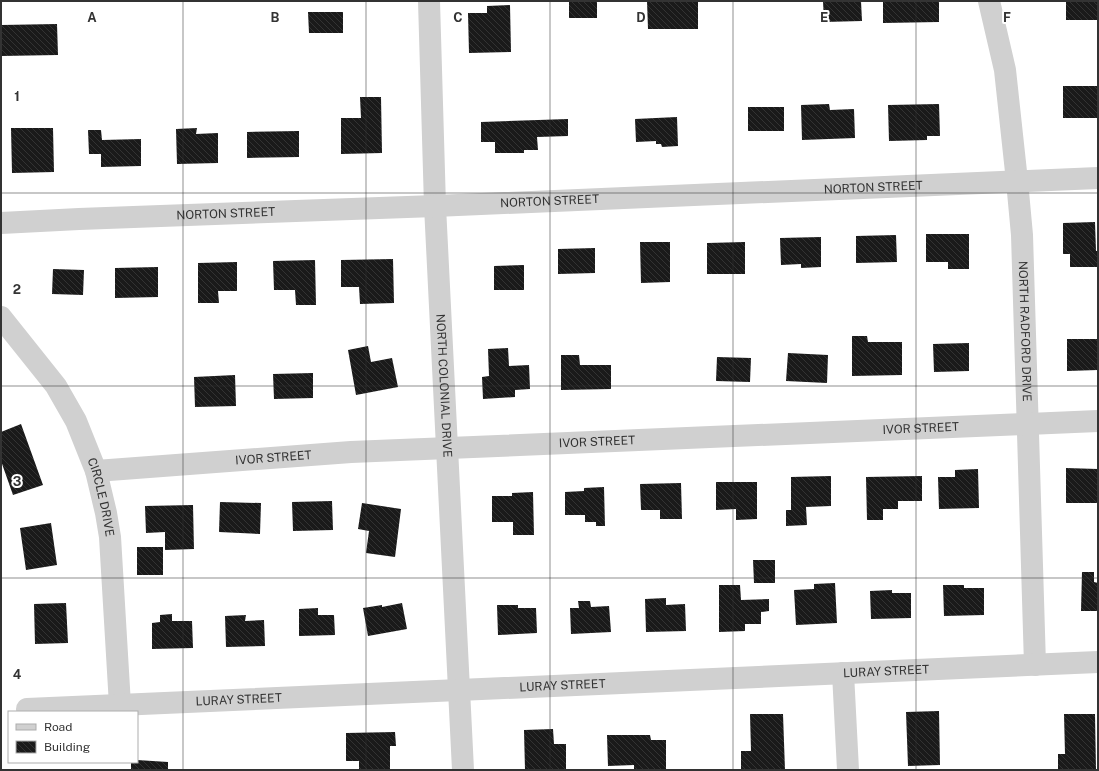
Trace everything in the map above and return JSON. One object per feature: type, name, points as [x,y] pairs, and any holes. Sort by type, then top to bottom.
[{"type":"street","name":"NORTH COLONIAL DRIVE","points":[[429,1],[435,206],[463,770]]},
{"type":"street","name":"NORTH RADFORD DRIVE","points":[[989,1],[1004,70],[1022,235],[1035,665]]},
{"type":"street","name":"NORTON STREET","points":[[1,223],[79,218],[435,206],[1098,178]]},
{"type":"street","name":"CIRCLE DRIVE","points":[[1,317],[56,386],[76,421],[96,471],[110,537],[120,705]]},
{"type":"street","name":"IVOR STREET","points":[[96,471],[351,452],[1098,420]]},
{"type":"street","name":"LURAY STREET","points":[[27,709],[1098,662]]},
{"type":"street","points":[[843,673],[848,770]]},
{"type":"building","points":[[569,1],[597,1],[597,18],[569,18]]},
{"type":"building","points":[[647,1],[698,1],[698,29],[648,29]]},
{"type":"building","points":[[823,1],[861,1],[862,21],[824,22]]},
{"type":"building","points":[[883,1],[939,1],[939,22],[883,23]]},
{"type":"building","points":[[1066,1],[1098,1],[1098,20],[1066,20]]},
{"type":"building","points":[[510,5],[511,52],[469,53],[468,13],[487,13],[487,6]]},
{"type":"building","points":[[308,12],[343,12],[343,33],[309,33]]},
{"type":"building","points":[[57,24],[58,55],[1,56],[1,25]]},
{"type":"building","points":[[1063,86],[1098,86],[1098,118],[1063,118]]},
{"type":"building","points":[[360,97],[381,97],[382,153],[341,154],[341,118],[361,118]]},
{"type":"building","points":[[829,104],[830,110],[854,109],[855,138],[802,140],[801,105]]},
{"type":"building","points":[[939,104],[940,136],[927,136],[927,140],[889,141],[888,105]]},
{"type":"building","points":[[748,107],[784,107],[784,131],[748,131]]},
{"type":"building","points":[[677,117],[678,146],[662,147],[661,144],[656,144],[656,141],[636,142],[635,119]]},
{"type":"building","points":[[568,119],[568,136],[537,137],[538,150],[524,150],[524,153],[495,153],[495,142],[481,142],[481,122]]},
{"type":"building","points":[[11,128],[53,128],[54,172],[12,173]]},
{"type":"building","points":[[197,128],[196,134],[218,133],[218,163],[177,164],[176,129]]},
{"type":"building","points":[[88,130],[101,130],[102,140],[141,139],[141,166],[101,167],[101,154],[89,154]]},
{"type":"building","points":[[299,131],[299,157],[247,158],[247,132]]},
{"type":"building","points":[[1095,222],[1098,267],[1070,267],[1070,254],[1063,254],[1063,223]]},
{"type":"building","points":[[926,234],[969,234],[969,269],[948,269],[948,262],[926,262]]},
{"type":"building","points":[[896,235],[897,262],[856,263],[856,236]]},
{"type":"building","points":[[821,237],[821,267],[801,268],[801,264],[781,265],[780,238]]},
{"type":"building","points":[[640,242],[670,242],[670,282],[641,283]]},
{"type":"building","points":[[745,242],[745,274],[707,274],[707,243]]},
{"type":"building","points":[[595,248],[595,273],[558,274],[558,249]]},
{"type":"building","points":[[393,259],[394,303],[360,304],[359,287],[341,287],[341,260]]},
{"type":"building","points":[[315,260],[316,305],[296,305],[295,290],[274,290],[273,261]]},
{"type":"building","points":[[237,262],[237,291],[218,291],[219,303],[198,303],[198,263]]},
{"type":"building","points":[[524,265],[524,290],[494,290],[494,266]]},
{"type":"building","points":[[158,267],[158,297],[115,298],[115,268]]},
{"type":"building","points":[[53,269],[84,270],[83,295],[52,294]]},
{"type":"building","points":[[852,336],[867,336],[868,342],[902,342],[902,375],[852,376]]},
{"type":"building","points":[[1067,339],[1098,339],[1098,370],[1067,371]]},
{"type":"building","points":[[969,343],[969,371],[934,372],[933,344]]},
{"type":"building","points":[[368,346],[371,362],[392,358],[398,387],[356,395],[348,350]]},
{"type":"building","points":[[508,348],[509,366],[529,365],[530,389],[515,390],[515,397],[483,399],[482,377],[489,376],[488,349]]},
{"type":"building","points":[[788,353],[828,355],[827,383],[786,381]]},
{"type":"building","points":[[561,355],[579,355],[580,365],[611,365],[611,389],[561,390]]},
{"type":"building","points":[[717,357],[751,358],[750,382],[716,381]]},
{"type":"building","points":[[313,373],[313,398],[274,399],[273,374]]},
{"type":"building","points":[[235,375],[236,406],[195,407],[194,377]]},
{"type":"building","points":[[21,424],[43,485],[13,495],[1,461],[1,432]]},
{"type":"building","points":[[1066,468],[1098,469],[1098,503],[1066,503]]},
{"type":"building","points":[[978,469],[979,508],[939,509],[938,477],[955,477],[955,470]]},
{"type":"building","points":[[831,476],[831,506],[806,507],[807,525],[786,526],[786,510],[791,510],[791,477]]},
{"type":"building","points":[[922,476],[922,501],[898,501],[898,509],[883,509],[883,520],[867,520],[866,477]]},
{"type":"building","points":[[716,482],[757,482],[757,519],[736,520],[736,509],[716,510]]},
{"type":"building","points":[[681,483],[682,519],[660,519],[660,510],[641,510],[640,484]]},
{"type":"building","points":[[604,487],[605,526],[596,526],[596,522],[585,522],[585,515],[565,515],[565,492],[584,491],[584,488]]},
{"type":"building","points":[[533,492],[534,535],[513,535],[513,522],[492,522],[492,496],[512,496],[512,493]]},
{"type":"building","points":[[332,501],[333,530],[293,531],[292,502]]},
{"type":"building","points":[[220,502],[261,503],[260,534],[219,532]]},
{"type":"building","points":[[362,503],[401,509],[395,557],[366,553],[369,531],[358,529]]},
{"type":"building","points":[[193,505],[194,549],[165,550],[165,532],[146,533],[145,506]]},
{"type":"building","points":[[51,523],[57,565],[26,570],[20,528]]},
{"type":"building","points":[[137,547],[163,547],[163,575],[137,575]]},
{"type":"building","points":[[753,560],[775,560],[775,583],[754,583]]},
{"type":"building","points":[[1082,572],[1094,572],[1094,582],[1098,583],[1098,611],[1081,611]]},
{"type":"building","points":[[835,583],[837,623],[796,625],[794,590],[814,589],[814,584]]},
{"type":"building","points":[[719,585],[740,585],[741,600],[769,599],[769,611],[761,612],[761,624],[745,624],[745,631],[719,632]]},
{"type":"building","points":[[943,585],[964,585],[964,588],[984,588],[984,615],[944,616]]},
{"type":"building","points":[[892,590],[892,593],[911,593],[911,618],[871,619],[870,591]]},
{"type":"building","points":[[666,598],[666,605],[685,604],[686,631],[646,632],[645,599]]},
{"type":"building","points":[[578,601],[590,601],[591,607],[609,606],[611,632],[571,634],[570,608],[579,608]]},
{"type":"building","points":[[66,603],[68,643],[35,644],[34,604]]},
{"type":"building","points":[[402,603],[407,629],[368,636],[363,608],[382,605],[382,607]]},
{"type":"building","points":[[497,605],[518,605],[518,608],[536,608],[537,633],[498,635]]},
{"type":"building","points":[[318,608],[318,615],[334,615],[335,635],[299,636],[299,609]]},
{"type":"building","points":[[172,614],[172,621],[192,621],[193,648],[152,649],[152,623],[160,622],[160,615]]},
{"type":"building","points":[[246,615],[245,621],[264,620],[265,646],[226,647],[225,616]]},
{"type":"building","points":[[939,711],[940,765],[908,766],[906,712]]},
{"type":"building","points":[[750,714],[783,714],[785,770],[741,770],[741,751],[751,751]]},
{"type":"building","points":[[1064,714],[1095,714],[1096,770],[1058,770],[1058,754],[1065,754]]},
{"type":"building","points":[[553,729],[554,744],[566,744],[566,769],[525,770],[524,730]]},
{"type":"building","points":[[395,732],[396,746],[390,746],[390,770],[359,770],[359,761],[346,761],[346,733]]},
{"type":"building","points":[[607,735],[650,735],[651,740],[666,740],[666,770],[634,770],[634,765],[608,766]]},
{"type":"building","points":[[138,760],[168,762],[168,770],[131,770],[131,763],[138,763]]}]
